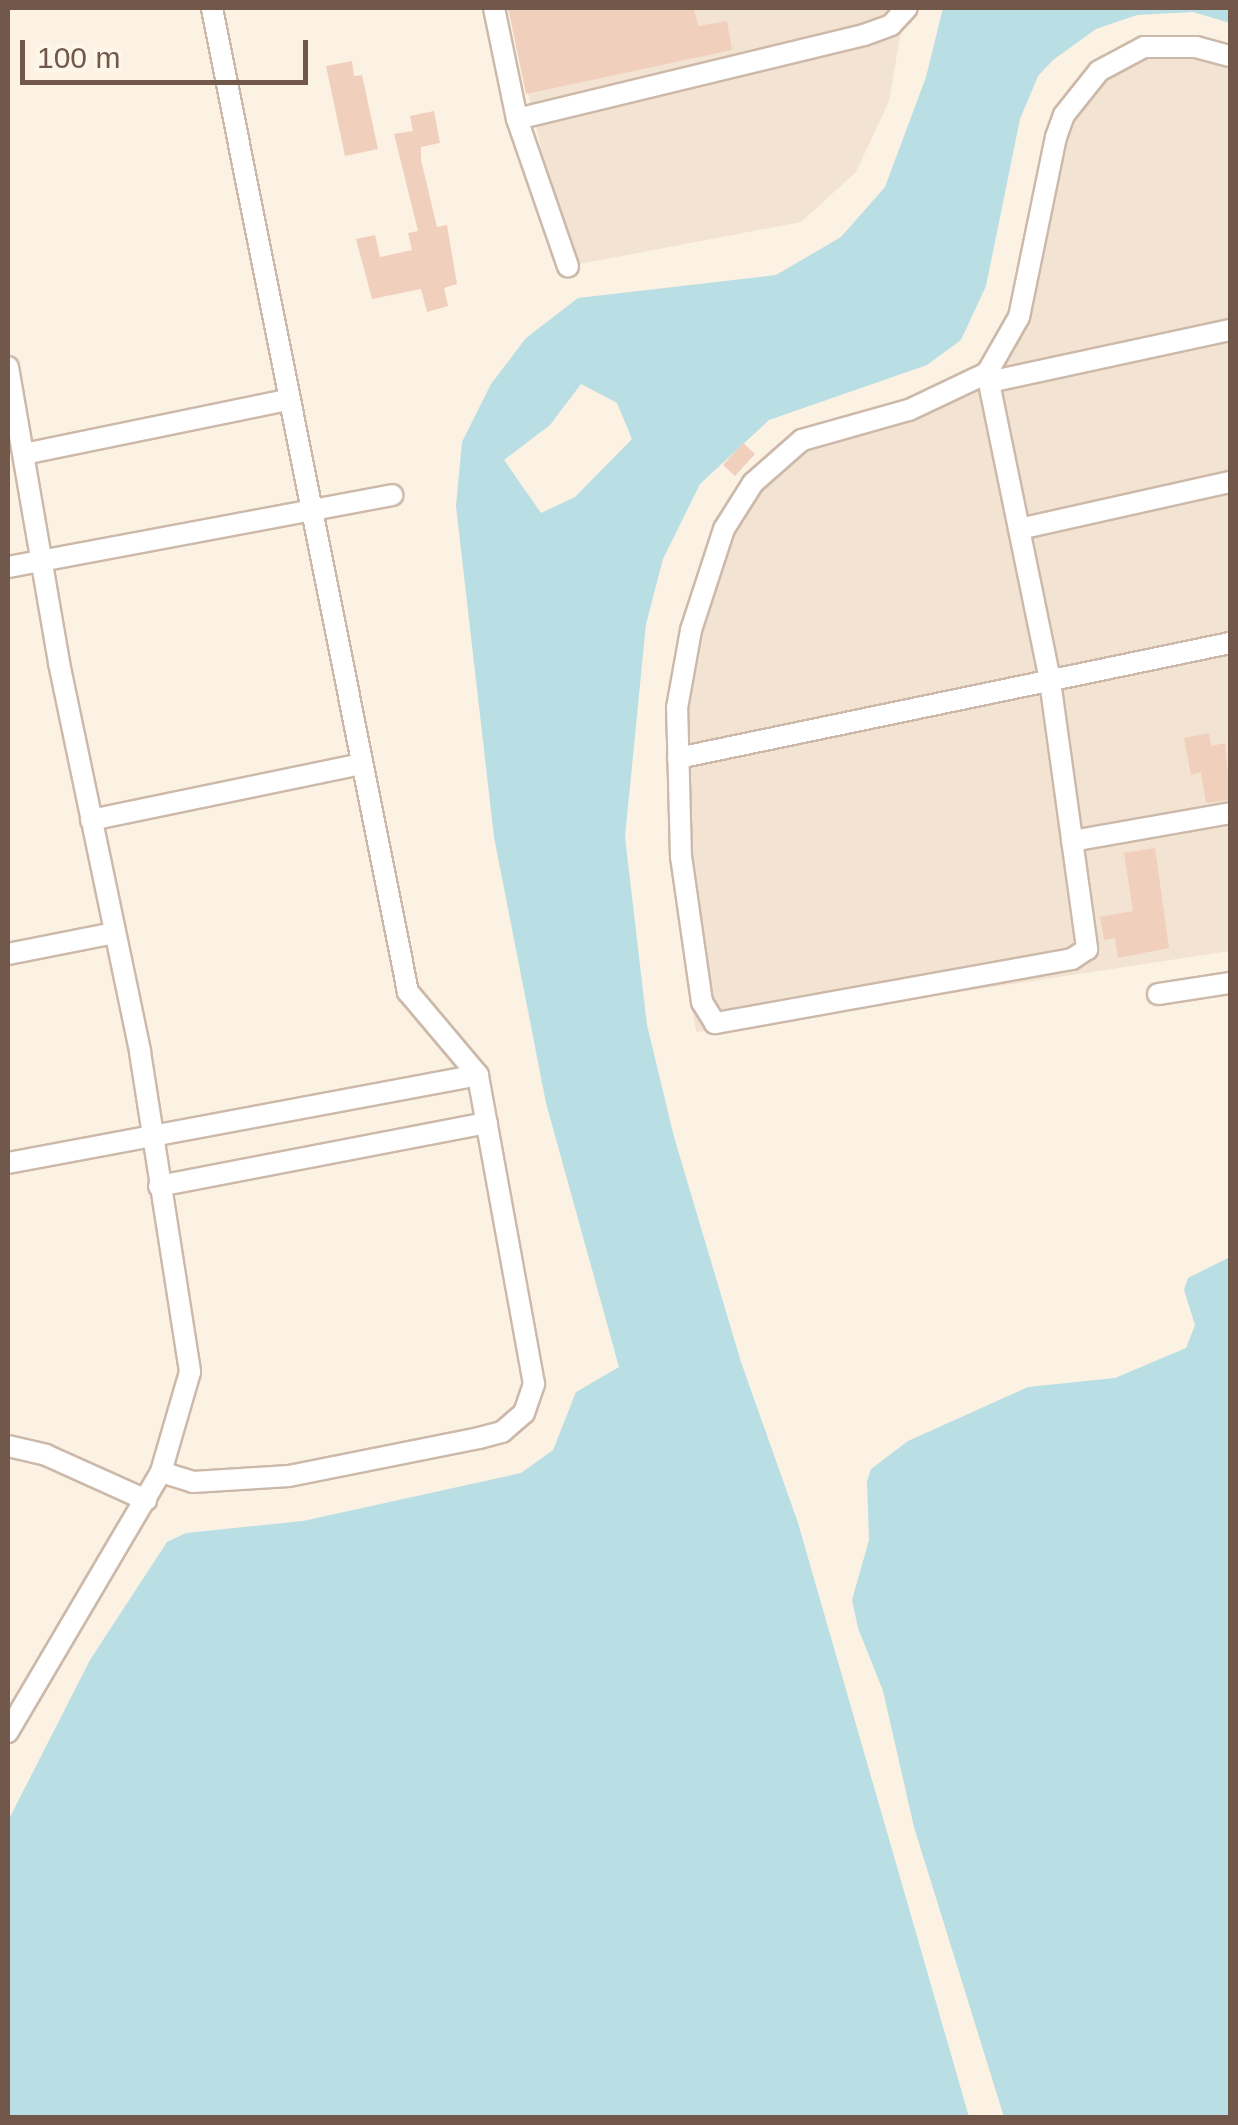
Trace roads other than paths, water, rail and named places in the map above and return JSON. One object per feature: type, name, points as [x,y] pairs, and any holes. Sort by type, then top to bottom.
[{"type":"street","points":[[161,1472],[193,1482],[289,1476],[490,1435],[524,1413],[534,1384],[478,1075],[408,992],[309,511],[212,8]]},
{"type":"street","points":[[494,8],[518,119],[568,266]]},
{"type":"street","points":[[518,119],[864,35],[891,25],[908,8]]},
{"type":"street","points":[[1230,56],[1196,47],[1134,49],[1099,71],[1072,103],[1056,137],[1018,317],[988,378],[1050,680],[1088,940],[1082,954],[715,1023],[702,1002],[690,933],[676,708],[691,630],[724,528],[753,483],[814,434],[909,410],[988,378],[1230,330]]},
{"type":"street","points":[[8,378],[91,820],[140,1052],[150,1136],[190,1372],[161,1472],[8,1732]]},
{"type":"street","points":[[24,454],[288,400]]},
{"type":"street","points":[[1019,529],[1230,482]]},
{"type":"street","points":[[8,568],[392,495]]},
{"type":"street","points":[[678,758],[1230,644]]},
{"type":"street","points":[[91,820],[361,764]]},
{"type":"street","points":[[1072,841],[1230,813]]},
{"type":"street","points":[[8,954],[114,934]]},
{"type":"street","points":[[1158,994],[1230,984]]},
{"type":"street","points":[[8,1163],[478,1075]]},
{"type":"street","points":[[159,1186],[487,1123]]},
{"type":"street","points":[[8,1446],[46,1455],[146,1500]]},
{"type":"water","points":[[943,8],[1230,8],[1230,23],[1193,12],[1137,15],[1096,29],[1053,60],[1038,76],[1020,119],[986,286],[961,340],[927,365],[769,420],[700,484],[663,559],[646,624],[625,837],[647,1025],[674,1137],[741,1362],[798,1523],[969,2117],[8,2117],[8,1821],[90,1660],[167,1542],[186,1533],[303,1521],[521,1473],[553,1450],[576,1392],[619,1367],[546,1103],[494,837],[456,506],[462,442],[491,384],[526,338],[578,298],[776,275],[841,237],[885,187],[926,77]],"holes":[[[581,384],[617,403],[632,439],[575,497],[541,513],[504,460],[550,425]]]},
{"type":"water","points":[[1230,1257],[1230,2117],[1004,2117],[914,1827],[883,1691],[858,1628],[852,1600],[869,1540],[867,1481],[871,1469],[908,1441],[1028,1387],[1115,1378],[1186,1348],[1195,1325],[1184,1290],[1188,1278]]}]
